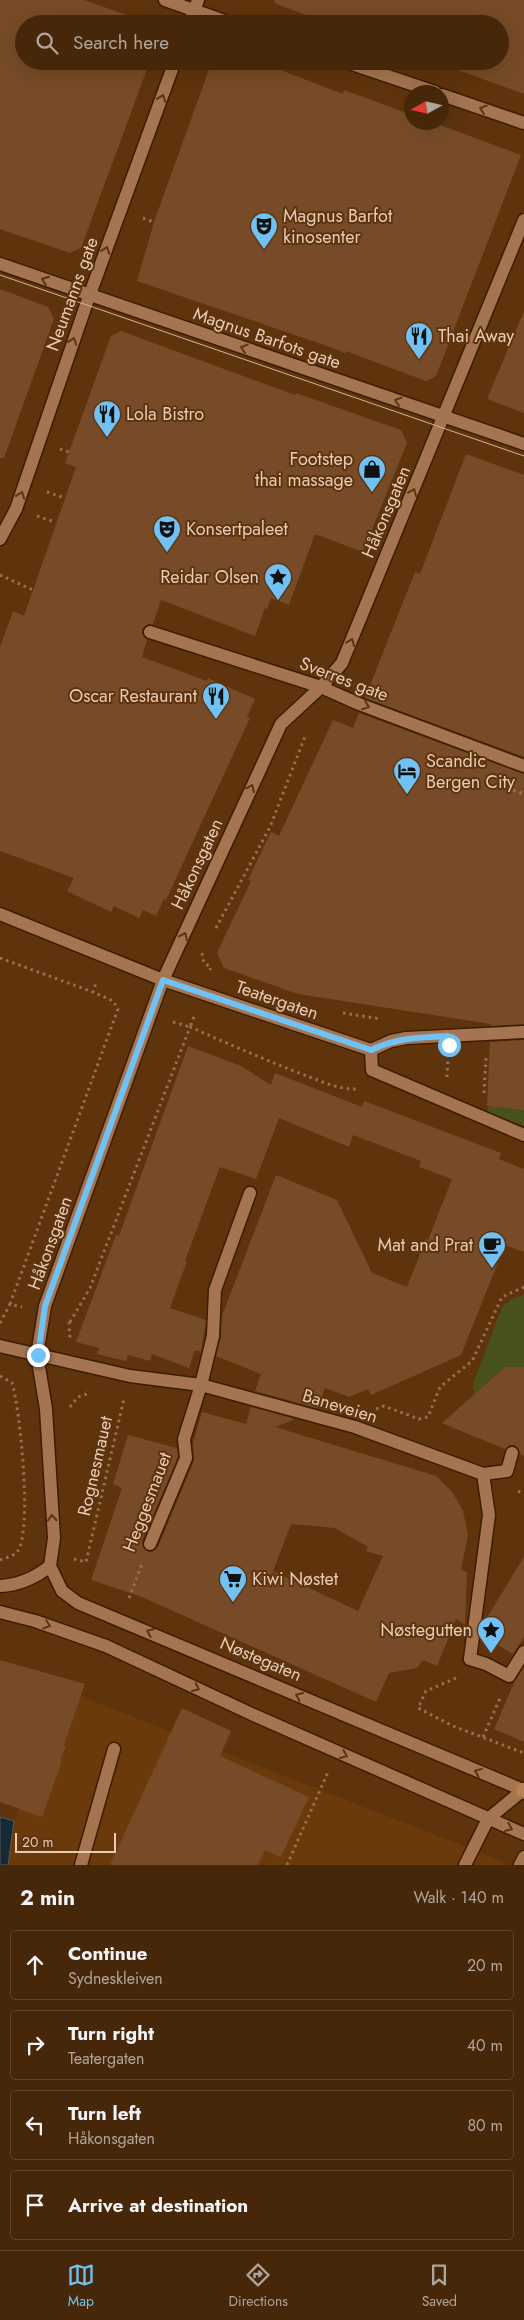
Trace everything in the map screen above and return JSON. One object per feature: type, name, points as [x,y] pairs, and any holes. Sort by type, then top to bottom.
[{"type":"street","points":[[165,0],[196,5],[215,15]]},
{"type":"street","name":"Neumanns gate","points":[[0,538],[16,509],[89,296],[172,70]]},
{"type":"street","points":[[370,70],[414,85]]},
{"type":"street","points":[[449,97],[524,123]]},
{"type":"street","name":"Håkonsgaten","points":[[50,1566],[54,1538],[46,1409],[38,1355],[45,1306],[163,980],[281,724],[321,687],[342,663],[524,220]]},
{"type":"street","name":"Magnus Barfots gate","points":[[0,264],[524,444]]},
{"type":"street","name":"Sverres gate","points":[[150,632],[321,687],[359,704],[524,766]]},
{"type":"street","name":"Teatergaten","points":[[0,914],[163,980],[371,1050]]},
{"type":"street","points":[[524,1032],[391,1041],[371,1050],[372,1070],[524,1135]]},
{"type":"street","name":"Heggesmauet","points":[[150,1544],[186,1458],[184,1439],[201,1385],[213,1336],[215,1290],[250,1193]]},
{"type":"street","name":"Baneveien","points":[[0,1346],[130,1376],[201,1385],[363,1430],[484,1474]]},
{"type":"street","points":[[512,1454],[507,1471],[484,1474],[489,1515],[470,1659],[486,1664],[509,1676],[524,1652]]},
{"type":"street","points":[[0,1586],[13,1585],[37,1576],[50,1566]]},
{"type":"street","name":"Nøstegaten","points":[[50,1566],[62,1591],[78,1603],[524,1791],[488,1819],[465,1865]]},
{"type":"street","points":[[0,1612],[35,1621],[106,1646],[337,1752],[524,1834]]},
{"type":"street","points":[[81,1865],[114,1749]]},
{"type":"street","points":[[520,1865],[524,1857]]},
{"type":"path","points":[[58,496],[65,498]]},
{"type":"path","points":[[49,520],[55,522]]},
{"type":"path","points":[[0,575],[32,590]]},
{"type":"path","points":[[216,928],[270,827],[309,726]]},
{"type":"path","points":[[302,732],[307,734]]},
{"type":"path","points":[[206,945],[202,953],[204,963],[216,971]]},
{"type":"path","points":[[0,958],[114,1001],[118,1009],[10,1304],[0,1323]]},
{"type":"path","points":[[208,976],[211,967]]},
{"type":"path","points":[[93,992],[96,983]]},
{"type":"path","points":[[335,1012],[390,1020]]},
{"type":"path","points":[[70,1322],[90,1288],[190,1027]]},
{"type":"path","points":[[480,1116],[484,1106],[487,1034]]},
{"type":"path","points":[[443,1100],[447,1091],[448,1036]]},
{"type":"path","points":[[363,1430],[371,1410],[384,1406],[419,1419],[428,1417],[440,1387],[472,1361],[502,1297],[524,1287]]},
{"type":"path","points":[[10,1304],[24,1308]]},
{"type":"path","points":[[0,1376],[12,1383],[16,1395],[24,1508],[24,1530],[20,1546],[16,1553],[0,1560]]},
{"type":"path","name":"Rognesmauet","points":[[72,1559],[86,1562],[130,1376]]},
{"type":"path","name":"Heggesmauet","points":[[128,1602],[150,1544]]},
{"type":"path","points":[[20,1546],[26,1547]]},
{"type":"path","points":[[486,1664],[426,1692],[418,1708],[452,1726],[524,1753]]},
{"type":"path","points":[[483,1737],[509,1676]]},
{"type":"path","points":[[286,1865],[337,1752]]},
{"type":"shaded area","points":[[77,1695],[492,1857],[508,1865],[8,1865],[14,1821]]},
{"type":"green space","points":[[524,1097],[524,1126],[488,1112],[488,1106],[520,1109]]},
{"type":"green space","points":[[524,1295],[524,1427],[474,1396],[473,1384],[502,1307],[513,1298]]},
{"type":"water","points":[[0,1817],[14,1821],[8,1865],[0,1865]]},
{"type":"building","points":[[0,0],[84,0],[126,15],[15,15],[15,70],[147,70],[81,248],[70,253],[0,229]]},
{"type":"building","points":[[275,0],[524,0],[524,94],[458,70],[509,70],[509,15],[306,15],[274,3]]},
{"type":"building","points":[[209,70],[280,70],[343,94],[344,90],[404,112],[404,130],[449,130],[449,128],[521,155],[436,376],[426,381],[346,351],[345,353],[137,281],[154,222]]},
{"type":"building","points":[[0,289],[48,307],[54,319],[4,458],[0,458]]},
{"type":"building","points":[[524,311],[524,413],[487,399]]},
{"type":"building","points":[[121,331],[295,395],[296,393],[401,430],[407,443],[363,552],[315,534],[289,605],[271,598],[267,609],[265,608],[255,636],[161,600],[153,624],[148,624],[142,629],[142,634],[147,640],[142,657],[207,681],[208,678],[255,699],[247,717],[250,718],[166,900],[164,899],[156,916],[143,910],[139,918],[114,906],[111,912],[67,891],[74,878],[0,851],[0,647],[13,611],[24,616],[76,467],[65,463],[111,336]]},
{"type":"building","points":[[466,454],[524,475],[524,757],[365,698],[415,572],[420,574]]},
{"type":"building","points":[[359,713],[524,774],[524,1024],[491,1026],[491,1024],[298,994],[224,968],[217,953],[251,881],[248,880],[271,832],[279,836],[333,720],[353,728]]},
{"type":"building","points":[[524,1040],[524,1110],[487,1106],[490,1042]]},
{"type":"building","points":[[188,1046],[241,1066],[271,1085],[275,1073],[362,1107],[364,1101],[501,1153],[499,1159],[524,1169],[524,1252],[505,1245],[461,1355],[371,1395],[368,1389],[349,1397],[325,1388],[317,1408],[255,1391],[261,1374],[216,1356],[221,1337],[222,1316],[276,1175],[337,1200],[372,1273],[407,1287],[452,1179],[419,1167],[421,1161],[353,1135],[349,1147],[279,1118],[256,1179],[220,1167],[185,1261],[187,1261],[170,1308],[206,1320],[201,1352],[195,1350],[189,1368],[152,1354],[150,1361],[128,1355],[126,1361],[97,1354],[99,1348],[76,1342],[116,1235],[119,1236]]},
{"type":"building","points":[[505,1367],[524,1367],[524,1456],[520,1454],[515,1445],[510,1445],[505,1449],[442,1423]]},
{"type":"building","points":[[251,1407],[295,1419],[275,1427],[436,1476],[453,1493],[463,1511],[468,1535],[461,1570],[467,1572],[465,1625],[456,1619],[437,1666],[423,1660],[417,1668],[389,1673],[376,1702],[142,1597],[91,1580],[122,1488],[113,1484],[128,1435],[177,1448],[178,1457],[142,1541],[144,1549],[152,1552],[158,1547],[194,1461],[193,1443],[202,1412],[246,1424]],"holes":[[[291,1524],[335,1528],[368,1547],[366,1551],[383,1556],[358,1611],[273,1571]]]},
{"type":"building","points":[[524,1557],[524,1637],[513,1654],[481,1635],[483,1624]]},
{"type":"building","points":[[0,1660],[85,1684],[64,1745],[66,1746],[60,1760],[62,1761],[42,1817],[0,1802]]},
{"type":"building","points":[[524,1667],[524,1742],[494,1729],[515,1681]]},
{"type":"building","points":[[182,1708],[231,1731],[220,1756],[309,1797],[281,1857],[265,1850],[258,1865],[110,1865]]},
{"type":"tram line","points":[[0,275],[524,456]]},
{"type":"place","name":"Magnus Barfot kinosenter","points":[[264,250]]},
{"type":"place","name":"Thai Away","points":[[419,360]]},
{"type":"place","name":"Lola Bistro","points":[[107,438]]},
{"type":"place","name":"Footstep thai massage","points":[[372,493]]},
{"type":"place","name":"Konsertpaleet","points":[[167,553]]},
{"type":"place","name":"Reidar Olsen","points":[[278,601]]},
{"type":"place","name":"Oscar Restaurant","points":[[216,720]]},
{"type":"place","name":"Scandic Bergen City","points":[[407,795]]},
{"type":"place","name":"Mat and Prat","points":[[492,1269]]},
{"type":"place","name":"Kiwi Nøstet","points":[[233,1603]]},
{"type":"place","name":"Nøstegutten","points":[[491,1654]]},
{"type":"route","points":[[38,1355],[45,1306],[163,980],[371,1050],[391,1041],[406,1038],[448,1036],[449,1045]]}]
